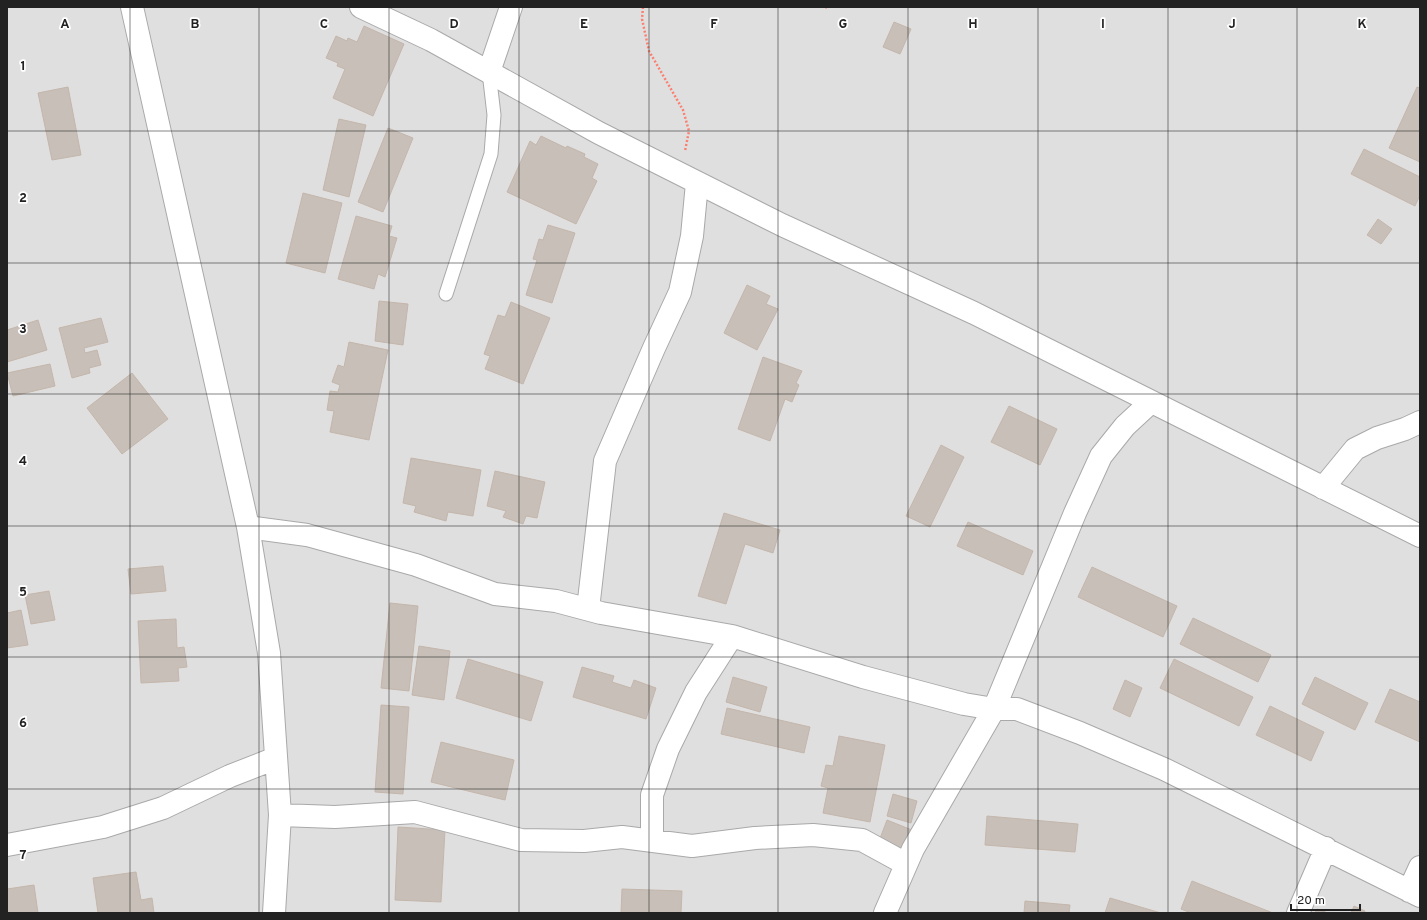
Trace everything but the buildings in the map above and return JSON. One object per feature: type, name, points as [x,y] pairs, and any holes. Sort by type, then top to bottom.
[{"type":"street","points":[[132,7],[248,527],[269,653],[280,816],[274,913]]},
{"type":"street","points":[[361,7],[431,40],[599,133],[697,183],[782,225],[974,313],[1420,536]]},
{"type":"street","points":[[489,72],[511,7]]},
{"type":"street","points":[[588,609],[605,461],[680,292],[692,236],[697,183]]},
{"type":"street","points":[[885,913],[913,849],[994,709],[1075,512],[1101,456],[1125,426],[1151,402]]},
{"type":"street","points":[[1323,488],[1355,449],[1377,438],[1405,429],[1420,422]]},
{"type":"street","points":[[248,527],[307,535],[416,565],[495,594],[556,601],[588,609],[732,636],[871,679],[964,704],[994,709],[1017,709],[1080,733],[1164,769],[1326,848],[1414,893],[1420,867]]},
{"type":"street","points":[[652,841],[652,795],[668,749],[696,692],[732,636]]},
{"type":"street","points":[[7,846],[103,827],[163,808],[230,776],[276,758]]},
{"type":"street","points":[[280,816],[335,817],[415,812],[521,840],[584,841],[622,837],[692,846],[755,838],[812,835],[862,840],[906,864]]},
{"type":"street","points":[[1298,913],[1326,848]]},
{"type":"lane","points":[[446,294],[491,154],[494,115],[489,72]]},
{"type":"path","points":[[643,7],[642,19],[649,51],[683,110],[690,131],[685,151],[675,171]]},
{"type":"shaded area","points":[[7,7],[1420,7],[1420,913],[7,913]]}]
